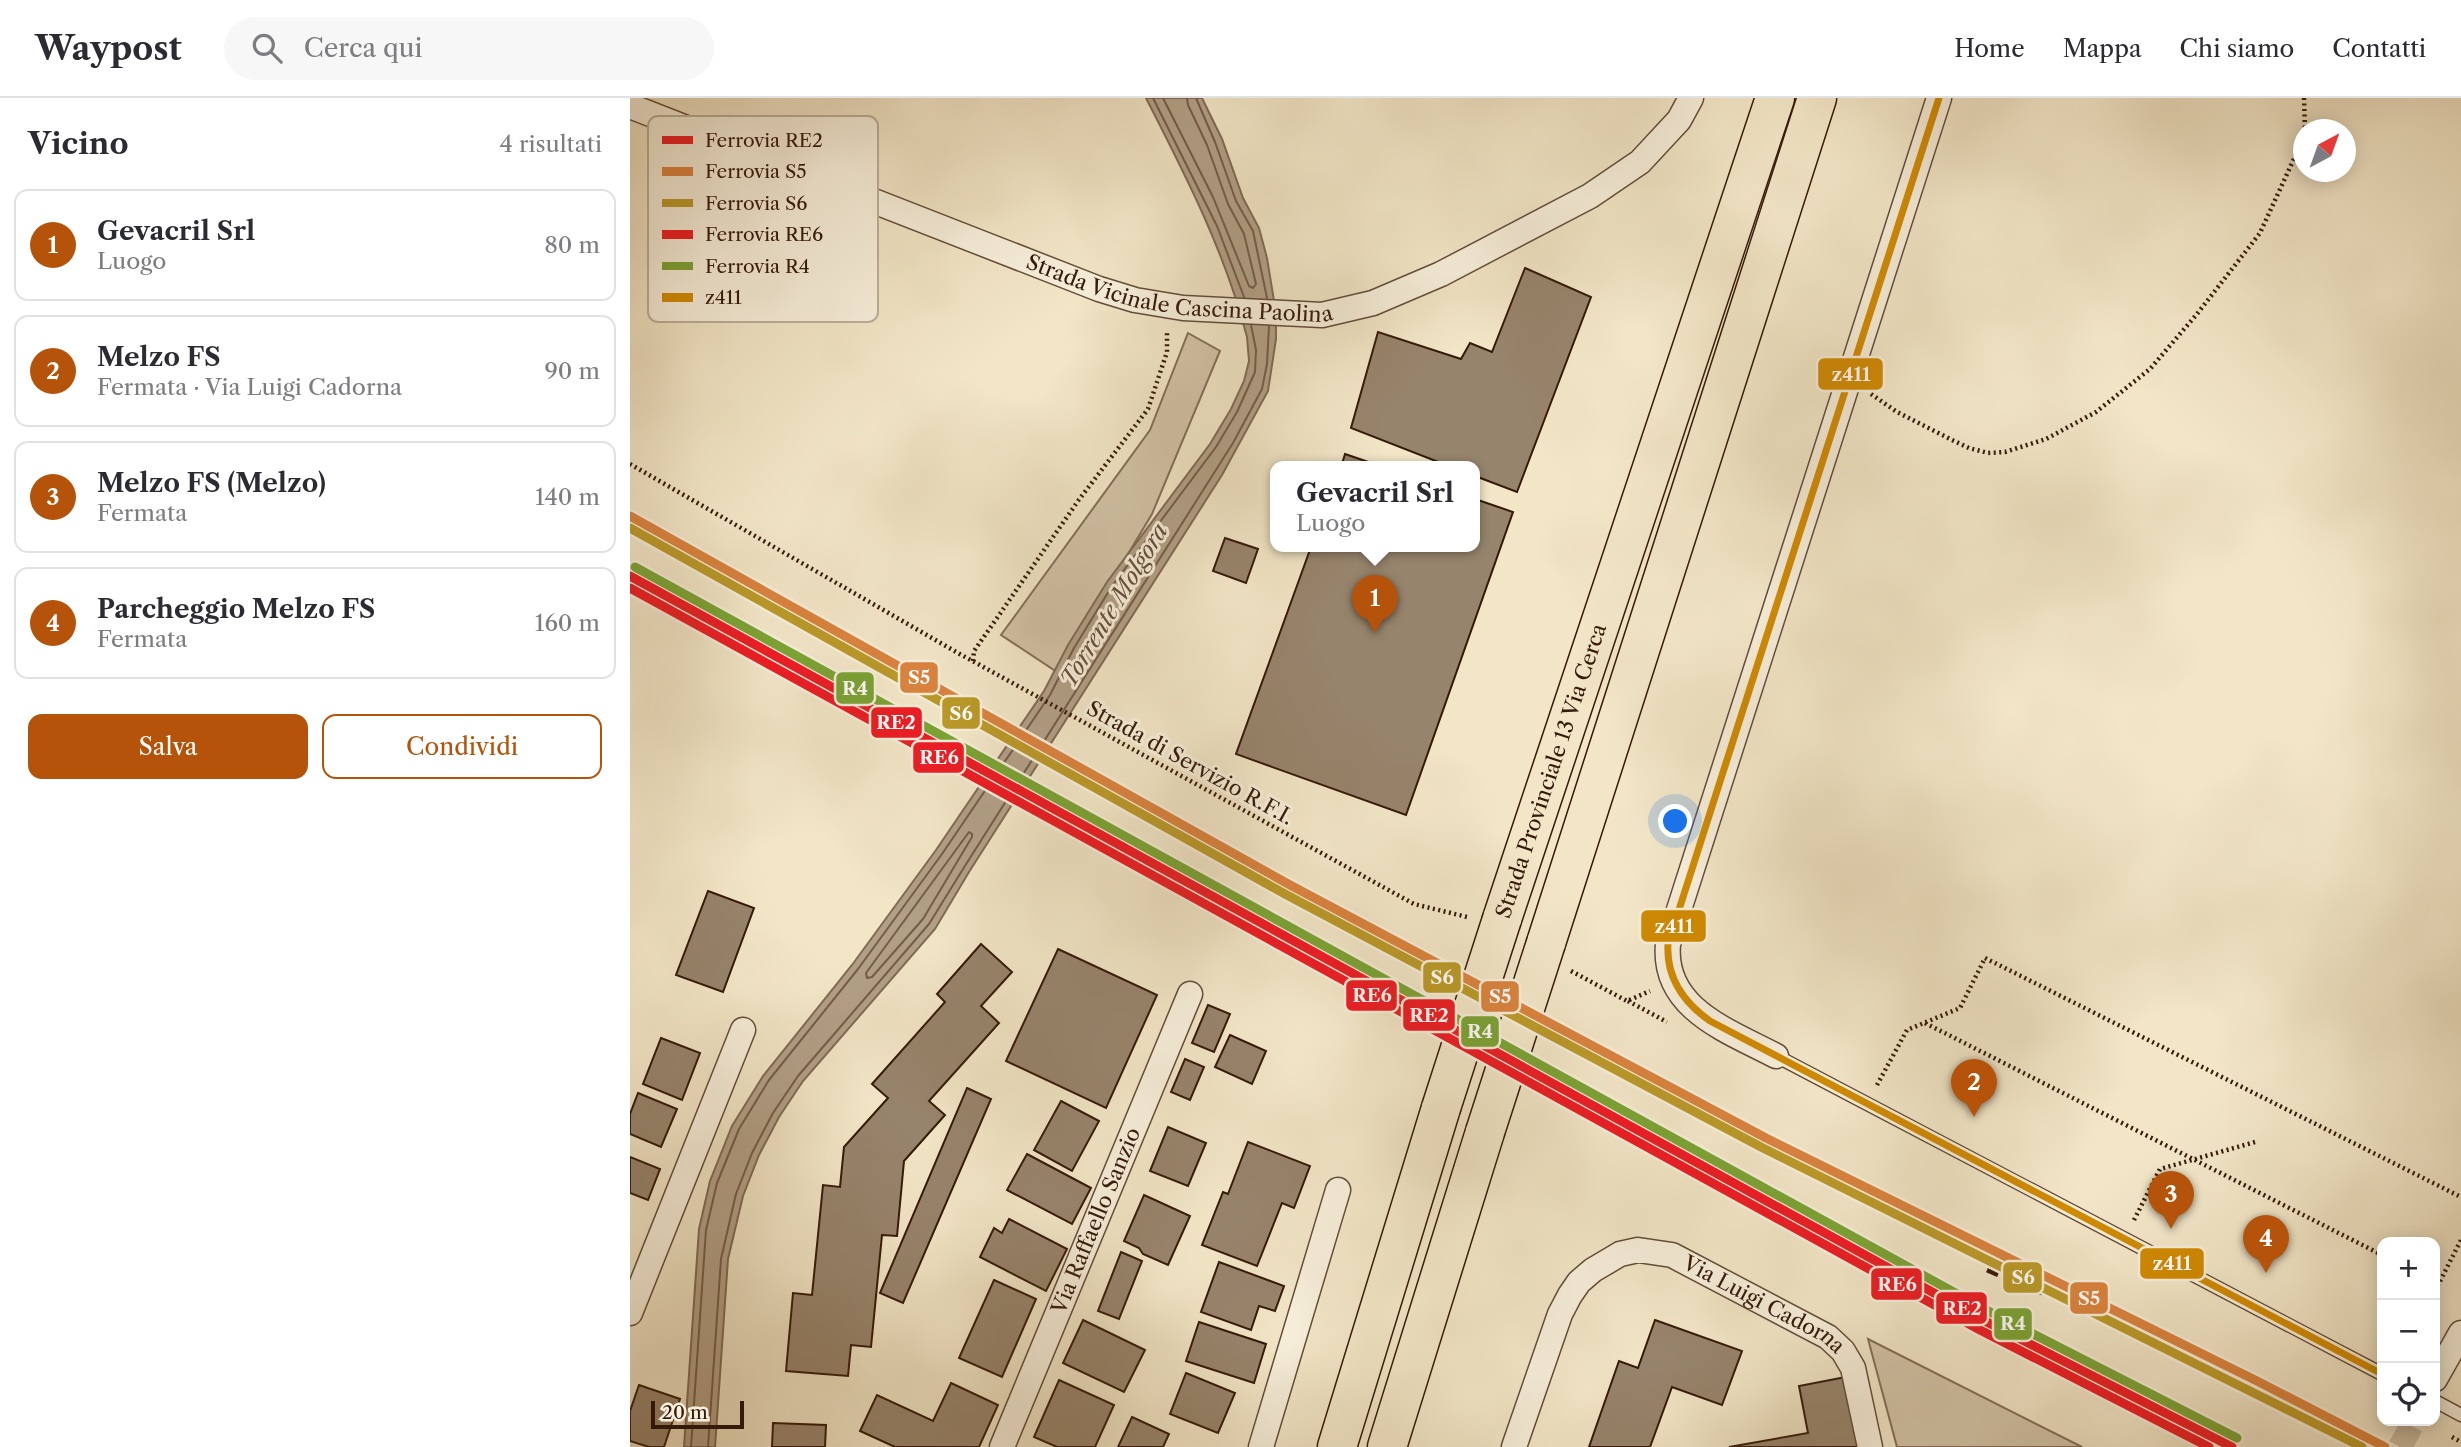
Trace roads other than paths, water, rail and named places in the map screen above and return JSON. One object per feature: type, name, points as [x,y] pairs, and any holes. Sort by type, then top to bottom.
[{"type":"main road","name":"Strada Provinciale 13 Via Cerca","points":[[1337,1447],[1418,1182],[1485,918],[1774,98]]},
{"type":"main road","points":[[1387,1447],[1462,1199],[1556,956],[1817,98]]},
{"type":"street","name":"Strada Vicinale Cascina Paolina","points":[[878,203],[1099,289],[1135,300],[1203,309],[1322,314],[1374,303],[1417,285],[1590,196],[1640,162],[1679,120],[1691,98]]},
{"type":"street","points":[[1776,1056],[1694,1010],[1674,981],[1667,961],[1668,944],[1939,98]]},
{"type":"street","name":"Strada Vicinale Cascina Paolina","points":[[630,106],[656,116]]},
{"type":"street","name":"Via Raffaello Sanzio","points":[[1002,1447],[1190,995]]},
{"type":"street","points":[[630,1313],[743,1030]]},
{"type":"street","points":[[1261,1447],[1338,1190]]},
{"type":"street","name":"Via Luigi Cadorna","points":[[1514,1447],[1560,1314],[1574,1288],[1593,1270],[1620,1254],[1638,1250],[1664,1252],[1828,1337],[1843,1352],[1853,1368],[1870,1447]]},
{"type":"street","points":[[2440,1370],[2461,1333]]},
{"type":"lane","points":[[1776,1056],[2377,1371]]},
{"type":"lane","points":[[2440,1404],[2461,1415]]},
{"type":"water","name":"Torrente Molgora","points":[[1146,98],[1202,98],[1222,139],[1243,198],[1259,228],[1267,258],[1276,313],[1276,339],[1268,391],[1222,475],[935,929],[803,1081],[779,1117],[759,1155],[743,1196],[728,1259],[715,1447],[684,1447],[699,1229],[710,1181],[732,1126],[763,1076],[852,965],[936,850],[1044,691],[1068,645],[1107,582],[1210,444],[1244,381],[1249,361],[1247,337],[1228,275],[1190,185]]},
{"type":"tunnel","points":[[2400,1447],[2411,1426]]},
{"type":"railway","points":[[1987,1270],[2259,1382]]},
{"type":"rail line","name":"S5","points":[[630,516],[1290,885],[1766,1138],[2385,1447]]},
{"type":"rail line","name":"S6","points":[[630,528],[1285,894],[1761,1147],[2362,1447]]},
{"type":"rail line","name":"R4","points":[[635,567],[1990,1312],[2237,1438]]},
{"type":"rail line","name":"RE2","points":[[630,576],[1985,1321],[2232,1447]]},
{"type":"rail line","name":"RE6","points":[[630,588],[1980,1330],[2209,1447]]},
{"type":"place","name":"Gevacril Srl","points":[[1375,633]]},
{"type":"place","name":"Melzo FS","points":[[1974,1117]]},
{"type":"place","name":"Melzo FS (Melzo)","points":[[2171,1229]]},
{"type":"place","name":"Parcheggio Melzo FS","points":[[2266,1273]]}]
